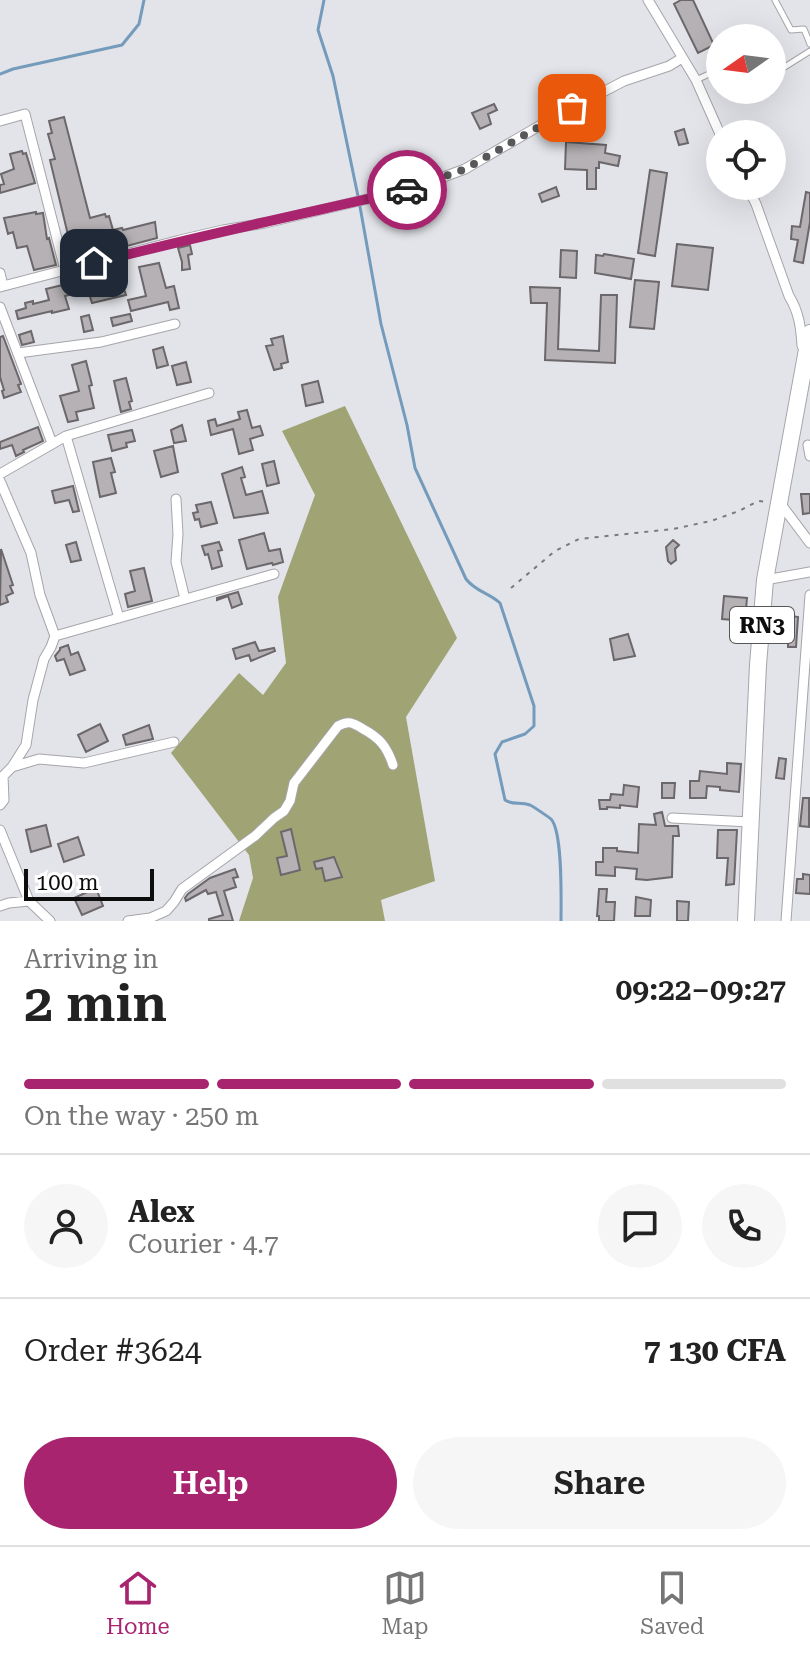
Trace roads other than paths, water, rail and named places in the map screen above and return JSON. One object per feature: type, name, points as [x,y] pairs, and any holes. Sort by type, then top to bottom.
[{"type":"highway","name":"RN3","points":[[746,921],[765,580],[807,370],[810,333]]},
{"type":"street","points":[[648,0],[696,80],[714,120]]},
{"type":"street","points":[[0,273],[2,286],[180,240],[414,188],[465,169],[624,81],[669,66],[682,58]]},
{"type":"street","points":[[0,121],[25,114],[65,270]]},
{"type":"street","points":[[754,200],[798,314],[807,370]]},
{"type":"street","points":[[0,307],[52,443]]},
{"type":"street","points":[[18,353],[101,342],[175,324]]},
{"type":"street","points":[[0,474],[66,436],[209,393]]},
{"type":"street","points":[[66,436],[119,618]]},
{"type":"street","points":[[0,481],[31,553],[40,595],[55,636],[44,659],[33,700],[26,745],[3,776],[4,800],[0,805]]},
{"type":"street","points":[[176,499],[176,562],[185,599]]},
{"type":"street","points":[[780,503],[810,543]]},
{"type":"street","points":[[765,580],[810,572]]},
{"type":"street","points":[[55,636],[274,574]]},
{"type":"street","points":[[786,921],[807,673],[810,595]]},
{"type":"street","points":[[128,921],[150,918],[166,911],[182,889],[284,811],[294,783],[338,726],[352,722],[376,736],[388,749],[393,765]]},
{"type":"street","points":[[12,767],[39,759],[84,763],[174,742]]},
{"type":"street","points":[[672,818],[750,822]]},
{"type":"street","points":[[0,830],[29,901],[50,921]]},
{"type":"street","points":[[0,906],[29,901]]},
{"type":"lane","points":[[775,0],[791,30],[804,29],[810,44]]},
{"type":"lane","points":[[786,66],[810,51]]},
{"type":"lane","points":[[696,80],[706,75]]},
{"type":"waterway","points":[[0,74],[122,45],[139,24],[144,0]]},
{"type":"waterway","points":[[324,0],[318,30],[333,76],[381,324],[415,468],[466,579],[500,603],[534,706],[534,726],[525,734],[502,742],[495,754],[505,800],[531,806],[551,819],[555,826],[560,867],[561,921]]}]
